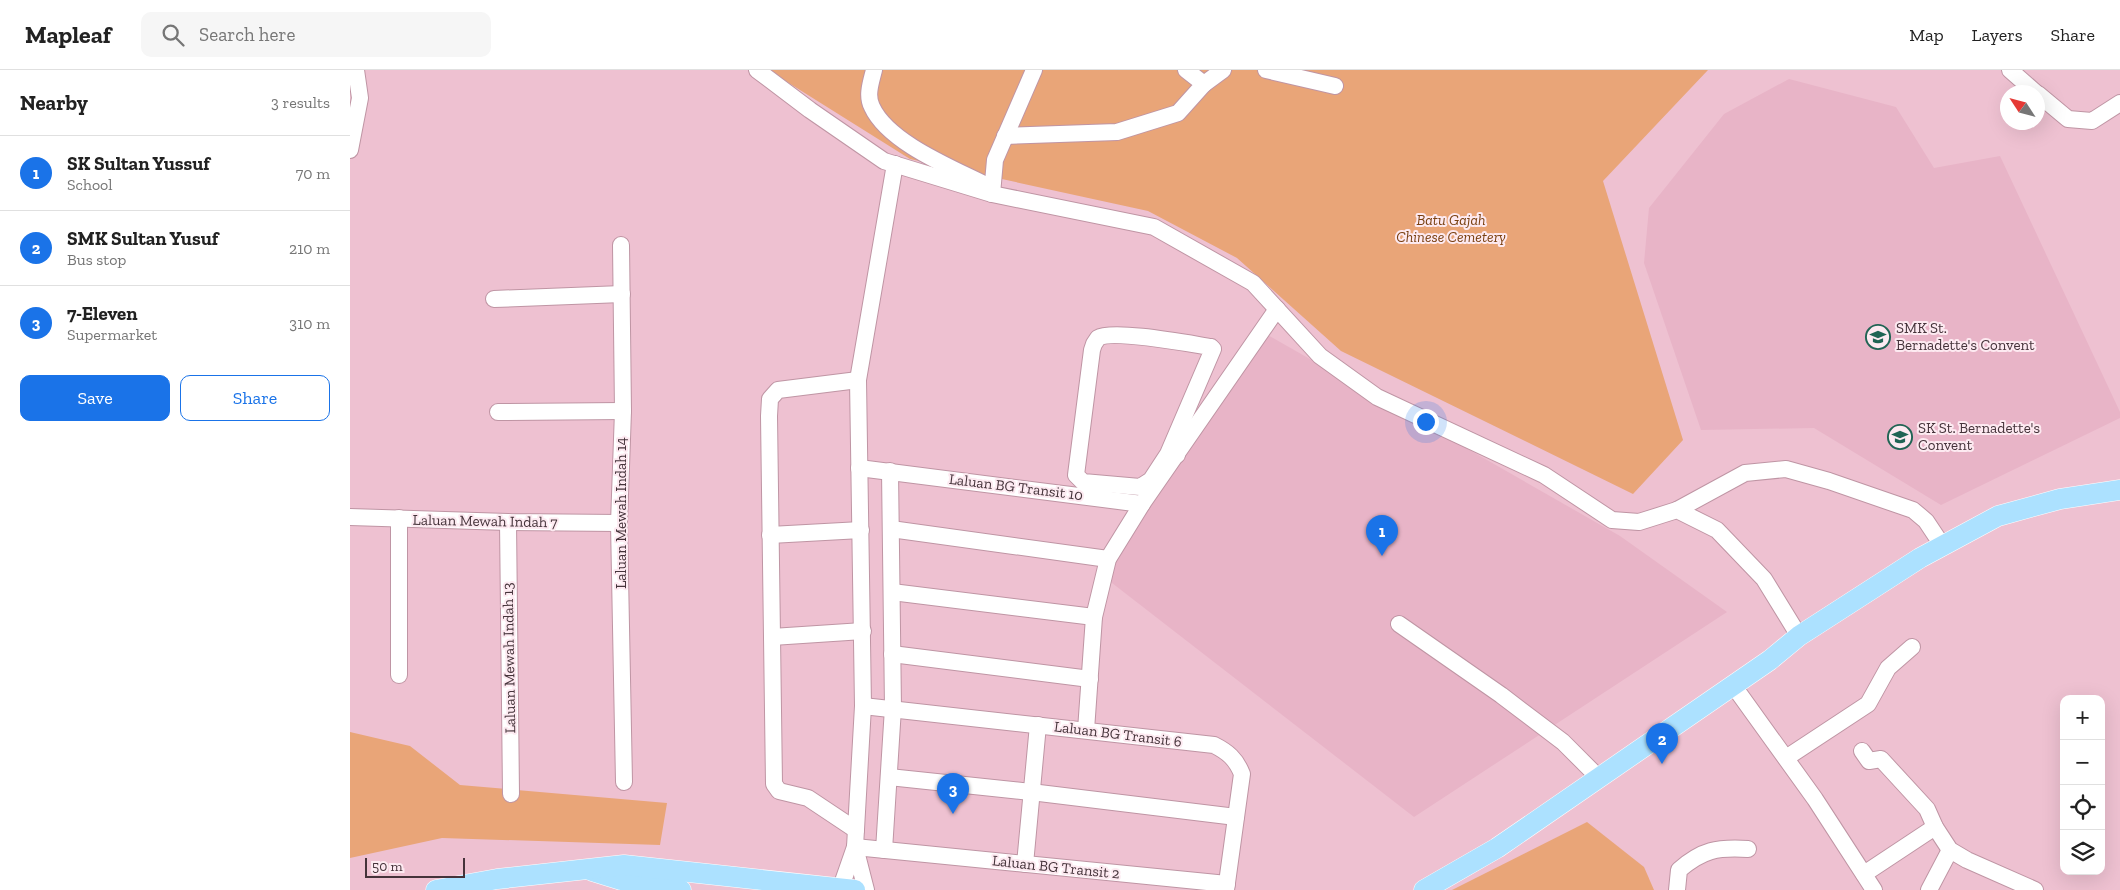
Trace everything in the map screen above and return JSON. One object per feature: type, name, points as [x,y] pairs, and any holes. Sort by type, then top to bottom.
[{"type":"main road","points":[[1424,890],[1497,848],[1770,660],[1799,636],[1942,545],[1998,516],[2060,499],[2120,490]]},
{"type":"main road","points":[[436,890],[497,879],[588,870],[624,864],[845,889]]},
{"type":"main road","points":[[588,870],[621,880],[681,890]]},
{"type":"street","points":[[350,150],[360,98],[356,70]]},
{"type":"street","points":[[757,70],[810,110],[884,161],[992,191],[1154,227],[1253,282],[1320,356],[1377,398],[1544,475],[1612,520],[1638,522],[1677,510],[1745,473],[1786,469],[1829,481],[1913,510],[1926,521],[1942,545]]},
{"type":"street","points":[[874,70],[869,87],[871,106],[884,127],[923,153],[992,191]]},
{"type":"street","points":[[992,191],[995,160],[1034,70]]},
{"type":"street","points":[[1186,70],[1204,84]]},
{"type":"street","points":[[1005,136],[1117,132],[1178,114],[1204,84],[1223,70]]},
{"type":"street","points":[[1266,70],[1335,86]]},
{"type":"street","points":[[2010,70],[2027,85]]},
{"type":"street","points":[[2045,100],[2068,119],[2092,121],[2120,103]]},
{"type":"street","points":[[845,889],[855,838],[863,706],[858,380],[895,164]]},
{"type":"street","name":"Laluan Mewah Indah 14","points":[[621,245],[622,410],[619,523],[624,782]]},
{"type":"street","points":[[494,299],[622,294]]},
{"type":"street","points":[[1086,730],[1094,618],[1108,559],[1173,454],[1276,309]]},
{"type":"street","points":[[1112,335],[1211,347],[1213,349],[1173,454],[1151,480],[1140,487],[1083,482],[1076,475],[1092,350],[1098,338],[1112,335]]},
{"type":"street","points":[[858,380],[778,390],[773,393],[770,399],[769,416],[770,535],[774,784],[778,792],[808,798],[855,838],[866,890]]},
{"type":"street","points":[[498,412],[622,410]]},
{"type":"street","name":"Laluan BG Transit 10","points":[[859,468],[1142,504]]},
{"type":"street","points":[[884,850],[893,708],[890,471]]},
{"type":"street","points":[[1677,510],[1717,530],[1764,579],[1799,636]]},
{"type":"street","name":"Laluan Mewah Indah 7","points":[[350,517],[619,523]]},
{"type":"street","points":[[398,518],[399,675]]},
{"type":"street","name":"Laluan Mewah Indah 13","points":[[508,522],[511,794]]},
{"type":"street","points":[[770,535],[861,530]]},
{"type":"street","points":[[891,530],[1108,559]]},
{"type":"street","points":[[892,592],[1094,618]]},
{"type":"street","points":[[1398,624],[1501,695],[1564,742],[1599,778]]},
{"type":"street","points":[[772,637],[862,631]]},
{"type":"street","points":[[1786,758],[1868,704],[1888,668],[1912,647]]},
{"type":"street","points":[[892,654],[1090,679]]},
{"type":"street","points":[[1733,685],[1786,758],[1874,890]]},
{"type":"street","name":"Laluan BG Transit 6","points":[[863,706],[1214,745],[1224,750],[1236,760],[1242,774],[1226,887]]},
{"type":"street","points":[[1025,864],[1038,725]]},
{"type":"street","points":[[1862,751],[1869,762],[1882,759],[1927,810],[1935,827],[1950,850],[1967,860],[2035,890]]},
{"type":"street","points":[[889,777],[1031,792],[1236,818]]},
{"type":"street","points":[[1864,874],[1935,827]]},
{"type":"street","name":"Laluan BG Transit 2","points":[[855,838],[884,850],[1226,887]]},
{"type":"street","points":[[1678,890],[1679,870],[1693,858],[1723,847],[1748,849]]},
{"type":"street","points":[[1929,890],[1950,850]]},
{"type":"shaded area","name":"SMK St. Bernadette's Convent","points":[[1789,79],[1896,107],[1934,168],[2000,156],[2120,412],[2120,418],[1941,505],[1814,428],[1701,430],[1644,263],[1649,208],[1724,114]]},
{"type":"shaded area","points":[[1259,330],[1620,536],[1727,612],[1414,817],[1103,576]]},
{"type":"green space","name":"Batu Gajah Chinese Cemetery","points":[[768,70],[1708,70],[1603,181],[1683,440],[1633,494],[1341,351],[1237,258],[1148,211],[910,159]]},
{"type":"green space","points":[[350,732],[410,746],[460,785],[667,803],[660,845],[442,838],[350,858]]},
{"type":"green space","points":[[1587,822],[1644,867],[1654,890],[1452,890]]},
{"type":"place","name":"SMK St. Bernadette's Convent","points":[[1878,337]]},
{"type":"place","name":"SK St. Bernadette's Convent","points":[[1900,437]]},
{"type":"place","name":"SK Sultan Yussuf","points":[[1382,556]]},
{"type":"place","name":"SMK Sultan Yusuf","points":[[1662,764]]},
{"type":"place","name":"7-Eleven","points":[[953,814]]}]
